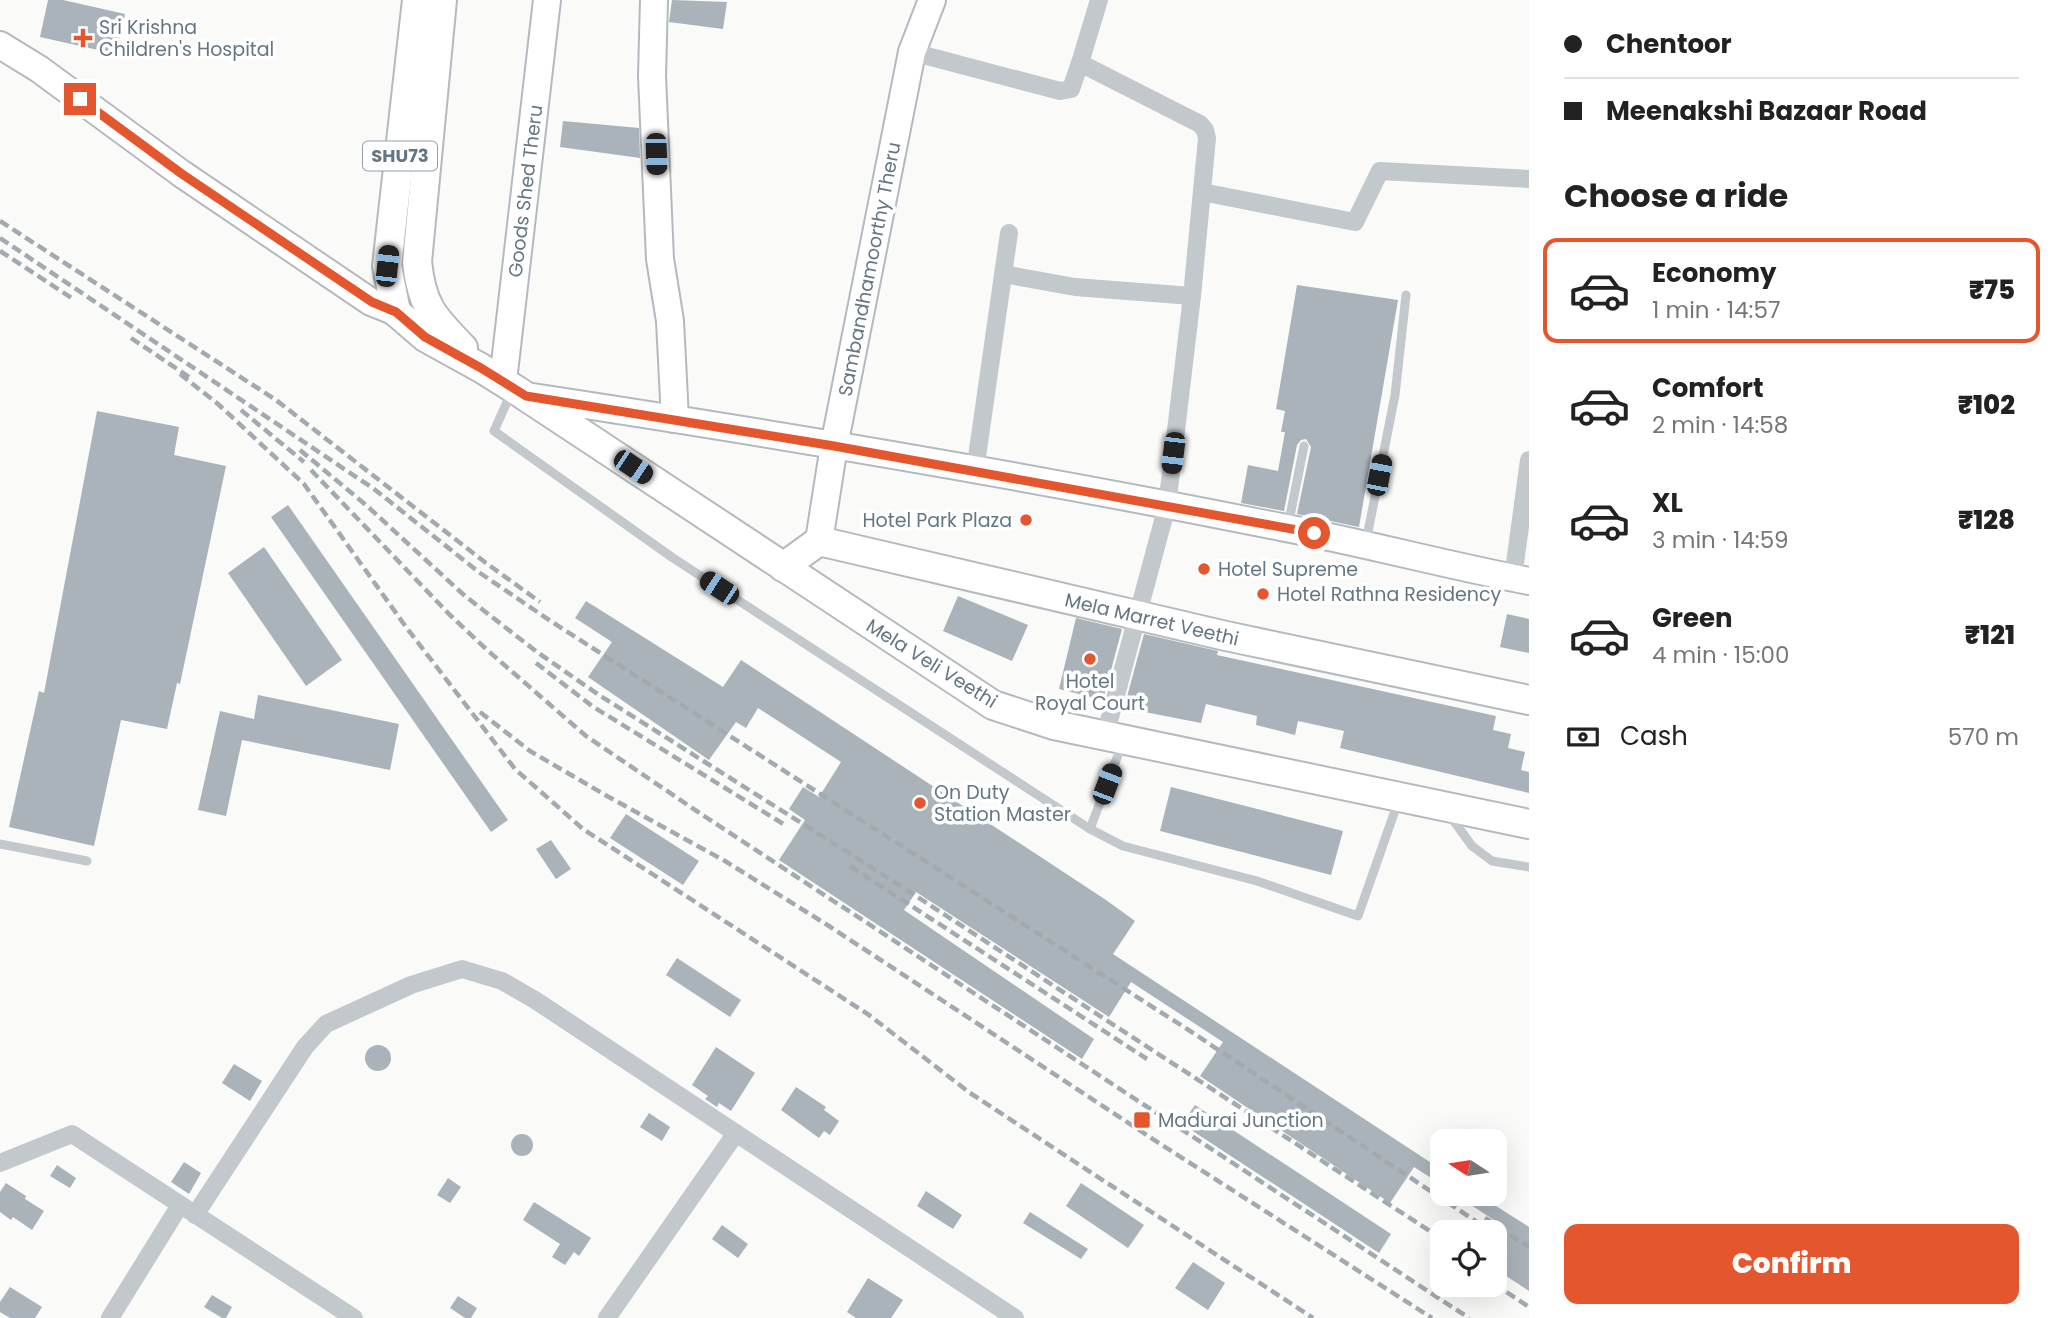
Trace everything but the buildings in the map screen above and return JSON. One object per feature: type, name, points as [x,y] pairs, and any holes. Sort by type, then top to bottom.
[{"type":"main road","name":"SHU73","points":[[396,312],[387,266],[417,0]]},
{"type":"main road","name":"SHU73","points":[[417,262],[442,0]]},
{"type":"main road","points":[[396,312],[417,262]]},
{"type":"main road","name":"Mela Veli Veethi","points":[[417,262],[419,285],[425,303],[435,319],[506,383]]},
{"type":"main road","name":"Mela Veli Veethi","points":[[396,312],[425,337],[506,383],[993,705],[1054,725],[1529,824]]},
{"type":"main road","points":[[783,567],[819,541]]},
{"type":"main road","name":"Mela Marret Veethi","points":[[819,541],[1136,616],[1529,700]]},
{"type":"street","name":"Goods Shed Theru","points":[[506,383],[547,0]]},
{"type":"street","points":[[654,0],[652,76],[660,259],[670,321],[675,419]]},
{"type":"street","name":"Sambandhamoorthy Theru","points":[[819,541],[834,446],[912,52],[932,0]]},
{"type":"street","points":[[912,52],[1060,91],[1071,89],[1099,0]]},
{"type":"street","points":[[0,45],[39,69],[182,174],[293,249],[372,302],[396,312]]},
{"type":"street","points":[[1080,63],[1200,124],[1207,138],[1192,296],[1167,506],[1136,616],[1115,738]]},
{"type":"street","points":[[1202,192],[1355,222],[1380,171],[1529,179]]},
{"type":"street","points":[[975,471],[1009,233]]},
{"type":"street","points":[[1003,274],[1075,287],[1192,296]]},
{"type":"street","points":[[506,383],[675,419],[1287,528],[1521,580],[1529,460]]},
{"type":"street","points":[[110,1318],[305,1047],[326,1024],[411,985],[463,970],[502,981],[535,1000],[1015,1318]]},
{"type":"street","points":[[607,1318],[736,1133]]},
{"type":"street","points":[[0,1163],[72,1134],[354,1318]]},
{"type":"lane","points":[[1366,544],[1395,395],[1406,295]]},
{"type":"lane","points":[[506,383],[494,431],[673,558],[1090,829],[1123,846],[1257,881],[1358,916],[1400,797]]},
{"type":"lane","points":[[1287,528],[1304,446]]},
{"type":"lane","points":[[1090,829],[1115,738]]},
{"type":"lane","points":[[1442,806],[1472,846],[1492,861],[1529,867]]},
{"type":"lane","points":[[0,844],[87,861]]},
{"type":"railway","points":[[0,221],[276,400],[540,602]]},
{"type":"railway","points":[[0,238],[374,489],[480,573],[552,622],[1187,1029],[1474,1220]]},
{"type":"railway","points":[[0,251],[73,299]]},
{"type":"railway","points":[[131,338],[189,377]]},
{"type":"railway","points":[[180,374],[218,404],[304,484],[406,627],[515,769],[583,829],[869,1015],[970,1093],[1313,1318]]},
{"type":"railway","points":[[241,410],[304,462]]},
{"type":"railway","points":[[300,450],[366,505],[465,596],[537,652],[599,695],[893,881],[1430,1231]]},
{"type":"railway","points":[[311,470],[449,614],[586,736],[1469,1318]]},
{"type":"railway","points":[[536,663],[592,706],[785,825]]},
{"type":"railway","points":[[480,712],[530,751],[725,861],[829,926],[1162,1145],[1432,1318]]},
{"type":"railway","points":[[850,866],[1147,1059]]},
{"type":"railway","points":[[1485,1218],[1529,1247]]},
{"type":"railway","points":[[1507,1293],[1529,1307]]},
{"type":"place","name":"Sri Krishna Children's Hospital","points":[[83,38]]},
{"type":"place","name":"Hotel Park Plaza","points":[[1026,520]]},
{"type":"place","name":"Hotel Supreme","points":[[1204,569]]},
{"type":"place","name":"Hotel Rathna Residency","points":[[1263,594]]},
{"type":"place","name":"Hotel Royal Court","points":[[1090,659]]},
{"type":"place","name":"On Duty Station Master","points":[[920,803]]},
{"type":"place","name":"Madurai Junction","points":[[1142,1120]]},
{"type":"route","points":[[80,99],[182,174],[372,302],[396,312],[425,337],[526,396],[834,446],[1314,533]]}]
